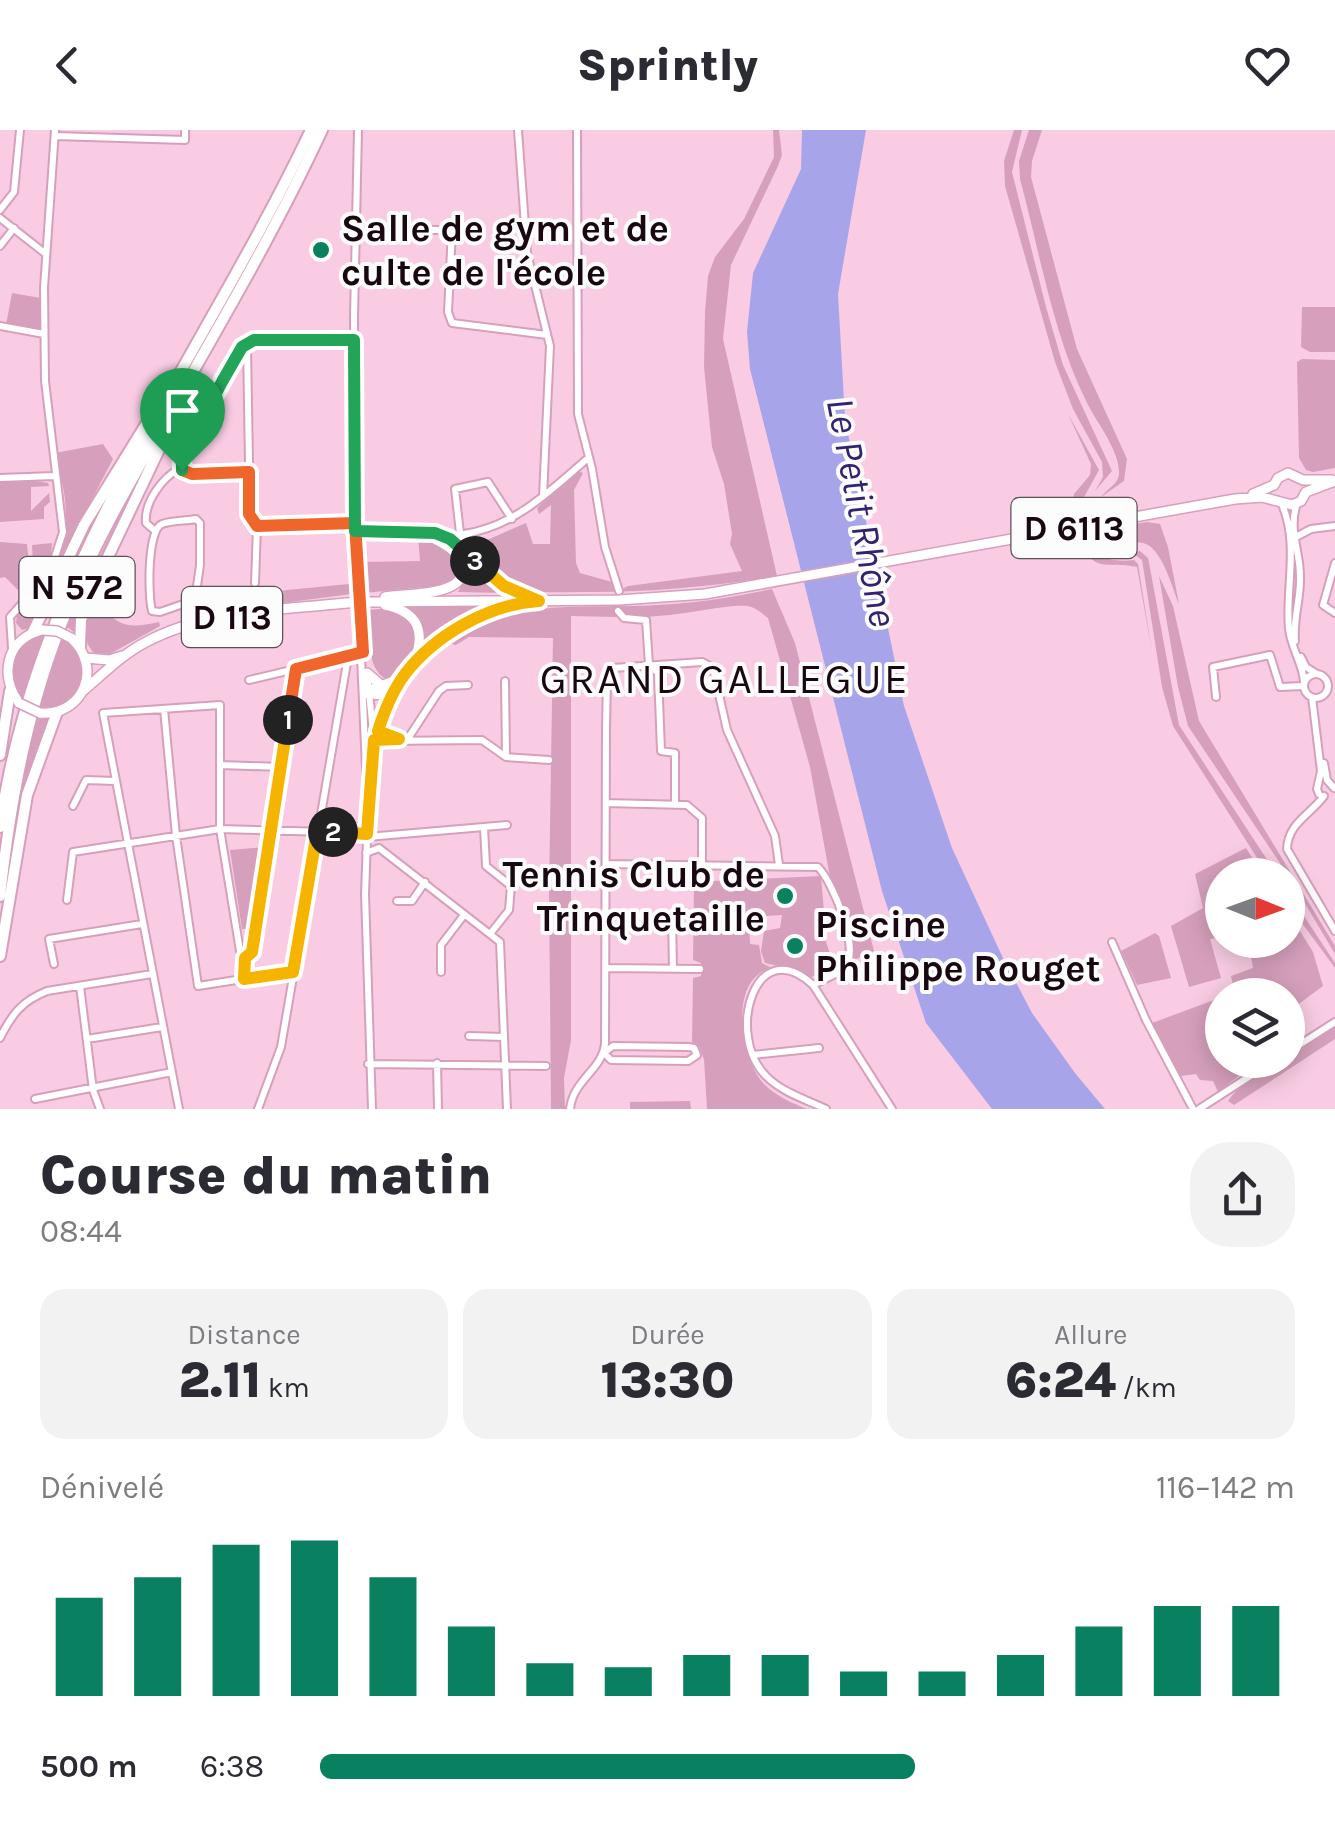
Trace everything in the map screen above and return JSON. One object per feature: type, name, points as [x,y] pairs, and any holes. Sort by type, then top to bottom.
[{"type":"highway","name":"N 572","points":[[0,828],[17,738],[63,600],[98,526],[258,236],[311,130]]},
{"type":"highway","name":"N 572","points":[[0,896],[25,738],[63,620],[110,518],[230,307],[322,130]]},
{"type":"highway","points":[[76,642],[107,555],[230,307]]},
{"type":"highway","points":[[33,633],[84,526],[203,336]]},
{"type":"highway","points":[[0,755],[5,684]]},
{"type":"highway","points":[[0,956],[28,795],[57,712]]},
{"type":"main road","points":[[1306,492],[1298,475],[1288,473],[1274,485],[1279,500],[1296,504],[1306,492],[1335,480]]},
{"type":"main road","points":[[1303,480],[1335,480]]},
{"type":"main road","name":"D 6113","points":[[540,601],[705,594],[1235,499],[1274,485]]},
{"type":"main road","name":"D 6113","points":[[1235,499],[1279,500]]},
{"type":"main road","points":[[355,527],[416,532],[440,542],[464,542],[504,586],[540,601]]},
{"type":"main road","points":[[368,602],[453,587],[463,571],[464,542]]},
{"type":"main road","points":[[369,692],[388,694],[446,636],[476,618],[540,601]]},
{"type":"main road","name":"D 113","points":[[84,690],[124,656],[171,630],[196,623],[244,614],[368,602],[540,601]]},
{"type":"main road","points":[[368,602],[407,612],[415,618],[421,641],[413,665]]},
{"type":"main road","points":[[57,631],[76,642],[88,670],[84,690],[73,704],[57,712],[40,713],[19,703],[5,684],[7,653],[33,633],[57,631]]},
{"type":"main road","name":"D 113","points":[[86,658],[109,660],[124,656]]},
{"type":"main road","points":[[367,672],[382,686]]},
{"type":"main road","points":[[369,692],[400,682]]},
{"type":"main road","points":[[373,733],[400,682]]},
{"type":"street","points":[[20,130],[14,192],[0,214],[47,254]]},
{"type":"street","points":[[7,653],[14,611],[42,581],[59,548],[63,518],[54,476],[44,334],[55,133],[184,140],[185,130]]},
{"type":"street","points":[[358,130],[355,527],[369,692]]},
{"type":"street","points":[[518,130],[527,253],[547,334],[550,380],[543,496]]},
{"type":"street","points":[[577,130],[578,414],[608,558],[619,590]]},
{"type":"street","points":[[0,246],[14,228]]},
{"type":"street","points":[[355,236],[368,230],[452,230],[448,312],[452,323],[547,334]]},
{"type":"street","points":[[0,326],[44,334]]},
{"type":"street","points":[[154,530],[146,523],[145,512],[163,480],[180,468],[209,403],[242,347],[254,340],[354,340]]},
{"type":"street","points":[[247,346],[249,514],[257,526],[256,583]]},
{"type":"street","points":[[512,519],[488,482],[454,489],[464,542],[512,519],[587,459]]},
{"type":"street","points":[[180,468],[192,474],[249,472]]},
{"type":"street","points":[[0,478],[54,476]]},
{"type":"street","points":[[1279,500],[1286,520],[1292,571],[1289,625],[1304,684],[1320,696]]},
{"type":"street","points":[[1296,504],[1294,539],[1300,576],[1295,639],[1306,667],[1335,686],[1320,696]]},
{"type":"street","points":[[196,519],[200,523],[200,566],[194,600],[160,612],[152,612],[150,607],[154,530],[160,524],[196,519]]},
{"type":"street","points":[[257,526],[355,527]]},
{"type":"street","points":[[1294,539],[1312,528],[1335,526]]},
{"type":"street","points":[[1335,563],[1323,605],[1335,613]]},
{"type":"street","points":[[618,611],[624,618],[646,620],[649,665],[658,673],[661,750],[675,753],[675,805]]},
{"type":"street","points":[[10,624],[33,633]]},
{"type":"street","points":[[249,680],[363,652]]},
{"type":"street","points":[[363,652],[373,733],[366,853],[372,1109]]},
{"type":"street","points":[[1216,697],[1212,667],[1270,655],[1280,687],[1304,684]]},
{"type":"street","points":[[258,1109],[281,1047],[348,657]]},
{"type":"street","points":[[570,1109],[573,1091],[604,1052],[613,1046],[688,1047],[698,1055],[688,1060],[611,1060],[604,1052],[607,678],[613,668],[702,662],[713,668],[727,730],[775,836],[779,865]]},
{"type":"street","points":[[245,958],[252,952],[296,669]]},
{"type":"street","points":[[1304,684],[1309,676],[1317,674]]},
{"type":"street","points":[[1322,795],[1332,793],[1320,696],[1326,679]]},
{"type":"street","points":[[505,681],[506,757]]},
{"type":"street","points":[[403,739],[439,691],[446,686],[468,686]]},
{"type":"street","points":[[179,1109],[103,713],[220,705],[220,830],[240,952],[245,958],[244,979]]},
{"type":"street","points":[[164,709],[176,836],[198,986],[293,972]]},
{"type":"street","points":[[373,733],[403,739],[482,740],[506,757],[548,760]]},
{"type":"street","points":[[220,765],[282,766]]},
{"type":"street","points":[[73,806],[86,780],[115,781]]},
{"type":"street","points":[[1322,795],[1317,789],[1330,784]]},
{"type":"street","points":[[1322,795],[1316,807],[1294,825],[1287,849],[1335,931]]},
{"type":"street","points":[[606,803],[687,805],[702,818],[702,864]]},
{"type":"street","points":[[67,900],[74,852],[220,830],[381,836],[507,825]]},
{"type":"street","points":[[484,827],[486,866],[511,886],[509,910],[490,934]]},
{"type":"street","points":[[379,848],[381,836]]},
{"type":"street","points":[[366,853],[379,848]]},
{"type":"street","points":[[379,848],[500,942],[507,1109]]},
{"type":"street","points":[[606,864],[818,867],[826,875],[850,941],[850,960],[841,970],[813,985]]},
{"type":"street","points":[[397,901],[412,900],[425,882]]},
{"type":"street","points":[[440,972],[441,945],[464,915]]},
{"type":"street","points":[[607,916],[675,917],[673,968]]},
{"type":"street","points":[[54,964],[49,940],[142,924]]},
{"type":"street","points":[[1112,942],[1146,1020],[1196,1109],[1246,1078]]},
{"type":"street","points":[[606,968],[700,969]]},
{"type":"street","points":[[826,1109],[786,1092],[763,1074],[753,1054],[746,1016],[753,988],[775,972],[792,972],[813,985],[891,1108]]},
{"type":"street","points":[[0,1038],[21,1004],[47,991],[152,974]]},
{"type":"street","points":[[80,986],[93,1090],[100,1109]]},
{"type":"street","points":[[1305,1041],[1335,1022]]},
{"type":"street","points":[[86,1039],[162,1027]]},
{"type":"street","points":[[469,1036],[504,1038]]},
{"type":"street","points":[[753,1054],[819,1048]]},
{"type":"street","points":[[436,1063],[438,1109]]},
{"type":"street","points":[[368,1064],[546,1066]]},
{"type":"street","points":[[34,1099],[172,1072]]},
{"type":"shaded area","points":[[773,130],[779,130],[782,155],[731,265],[723,339],[777,576],[628,591],[539,592],[510,584],[485,562],[478,551],[480,543],[526,523],[533,544],[550,544],[551,505],[539,514],[537,508],[578,471],[583,473],[574,490],[576,563],[580,573],[612,582],[618,591],[628,586],[742,571],[730,544],[724,484],[712,447],[704,367],[705,312],[708,276],[715,257],[744,219],[774,157]]},
{"type":"shaded area","points":[[1014,130],[1022,130],[1012,172],[1046,307],[1063,365],[1112,471],[1095,491],[1103,477],[1102,462],[1073,409],[1055,362],[1005,186],[1004,161]]},
{"type":"shaded area","points":[[1029,130],[1042,130],[1031,177],[1077,349],[1127,459],[1124,481],[1101,497],[1117,480],[1118,465],[1075,377],[1048,293],[1020,179],[1019,161]]},
{"type":"shaded area","points":[[12,293],[41,298],[40,329],[6,325]]},
{"type":"shaded area","points":[[1302,307],[1335,307],[1335,352],[1310,352],[1301,347]]},
{"type":"shaded area","points":[[1335,360],[1335,468],[1313,472],[1306,470],[1299,458],[1297,362]]},
{"type":"shaded area","points":[[1068,414],[1099,470],[1083,499],[1082,519],[1074,521],[1070,515],[1074,494],[1090,475],[1091,464]]},
{"type":"shaded area","points":[[103,444],[113,459],[55,570],[30,628],[22,630],[16,623],[17,614],[50,574],[65,528],[63,487],[55,453]]},
{"type":"shaded area","points":[[137,480],[75,633],[67,627],[72,613]]},
{"type":"shaded area","points":[[0,481],[48,483],[49,486],[31,487],[31,511],[49,493],[44,519],[0,522]]},
{"type":"shaded area","points":[[1147,522],[1160,524],[1179,604],[1161,560],[1150,546],[1111,544],[1099,530]]},
{"type":"shaded area","points":[[1083,532],[1103,556],[1134,560],[1138,564],[1152,652],[1137,567],[1095,561],[1075,534]]},
{"type":"shaded area","points":[[418,536],[455,558],[456,579],[446,585],[364,593],[362,562],[420,561]]},
{"type":"shaded area","points":[[0,542],[27,544],[29,564],[22,565],[27,583],[18,590],[5,577],[0,578]]},
{"type":"shaded area","points":[[52,543],[51,556],[42,574],[33,566],[32,545]]},
{"type":"shaded area","points":[[1140,551],[1148,558],[1179,725],[1266,858],[1257,858],[1173,726],[1162,687],[1142,560],[1135,555],[1115,556]]},
{"type":"shaded area","points":[[465,559],[504,593],[458,592],[465,577]]},
{"type":"shaded area","points":[[1159,576],[1173,606],[1199,721],[1282,858],[1277,858],[1188,726]]},
{"type":"shaded area","points":[[349,584],[351,594],[222,611],[223,601]]},
{"type":"shaded area","points":[[772,589],[795,643],[874,951],[854,960],[854,940],[829,872],[810,767],[768,618],[747,606],[661,616],[643,617],[618,610],[616,617],[571,616],[571,1040],[564,1078],[565,1109],[551,1109],[553,638],[469,637],[456,645],[448,643],[466,628],[517,612],[686,603]]},
{"type":"shaded area","points":[[95,595],[121,623],[159,622],[160,626],[110,654],[94,653],[85,632]]},
{"type":"shaded area","points":[[407,607],[478,609],[441,635],[421,655],[422,629]]},
{"type":"shaded area","points":[[380,609],[407,621],[416,639],[408,660],[386,679],[379,674],[372,658],[366,610]]},
{"type":"shaded area","points":[[44,635],[23,699],[12,680],[13,660],[24,644]]},
{"type":"shaded area","points":[[63,638],[80,659],[81,683],[67,702],[39,707]]},
{"type":"shaded area","points":[[49,717],[24,790],[9,868],[25,762],[36,718]]},
{"type":"shaded area","points":[[264,847],[250,929],[242,929],[230,850]]},
{"type":"shaded area","points":[[1246,848],[1252,858],[1226,858]]},
{"type":"shaded area","points":[[1205,869],[1205,958],[1215,958],[1221,978],[1205,978],[1205,982],[1189,987],[1171,926],[1203,908],[1195,874]]},
{"type":"shaded area","points":[[821,876],[824,912],[816,913],[834,965],[810,978],[797,970],[765,963],[761,951],[764,931],[780,928],[782,915],[749,917],[750,944],[759,945],[762,963],[772,968],[758,975],[748,987],[743,1003],[744,1040],[756,1073],[774,1093],[807,1109],[707,1109],[704,1059],[699,1047],[692,1044],[693,978],[701,976],[701,963],[693,960],[694,886],[712,886],[712,881]]},
{"type":"shaded area","points":[[1305,896],[1335,946],[1335,954],[1305,904]]},
{"type":"shaded area","points":[[1305,918],[1335,963],[1335,968],[1305,927]]},
{"type":"shaded area","points":[[1155,933],[1171,978],[1137,985],[1121,951]]},
{"type":"shaded area","points":[[1305,939],[1323,986],[1305,999],[1305,978],[1231,978],[1253,968],[1251,958],[1305,958]]},
{"type":"shaded area","points":[[1205,1003],[1205,1078],[1236,1078],[1218,1092],[1213,1081],[1200,1080],[1196,1074],[1181,1076],[1175,1072],[1152,1023]]},
{"type":"shaded area","points":[[1335,1027],[1335,1039],[1305,1059],[1305,1046]]},
{"type":"shaded area","points":[[1252,1078],[1275,1078],[1234,1105],[1228,1101]]},
{"type":"shaded area","points":[[690,1101],[691,1109],[630,1109],[630,1102]]},
{"type":"water","name":"Le Petit Rhône","points":[[802,130],[866,130],[838,294],[845,419],[904,706],[952,848],[1002,956],[1032,1013],[1105,1109],[992,1109],[926,1023],[882,891],[750,369],[747,332],[753,273],[801,169]]},
{"type":"place","name":"Salle de gym et de culte de l'école","points":[[321,250]]},
{"type":"place","name":"Tennis Club de Trinquetaille","points":[[785,896]]},
{"type":"place","name":"Piscine Philippe Rouget","points":[[795,946]]},
{"type":"district","name":"GRAND GALLEGUE","points":[[725,679]]},
{"type":"route","points":[[182,470],[182,457],[242,347],[254,340],[354,340],[355,531],[393,530],[443,536],[504,586],[539,601],[494,611],[459,627],[402,678],[378,731],[399,739],[374,740],[367,834],[317,832],[293,972],[244,979],[245,958],[252,952],[272,836],[296,669],[363,652],[357,580],[356,560],[355,531],[355,523],[257,526],[249,514],[249,472],[192,474],[182,470]]}]
